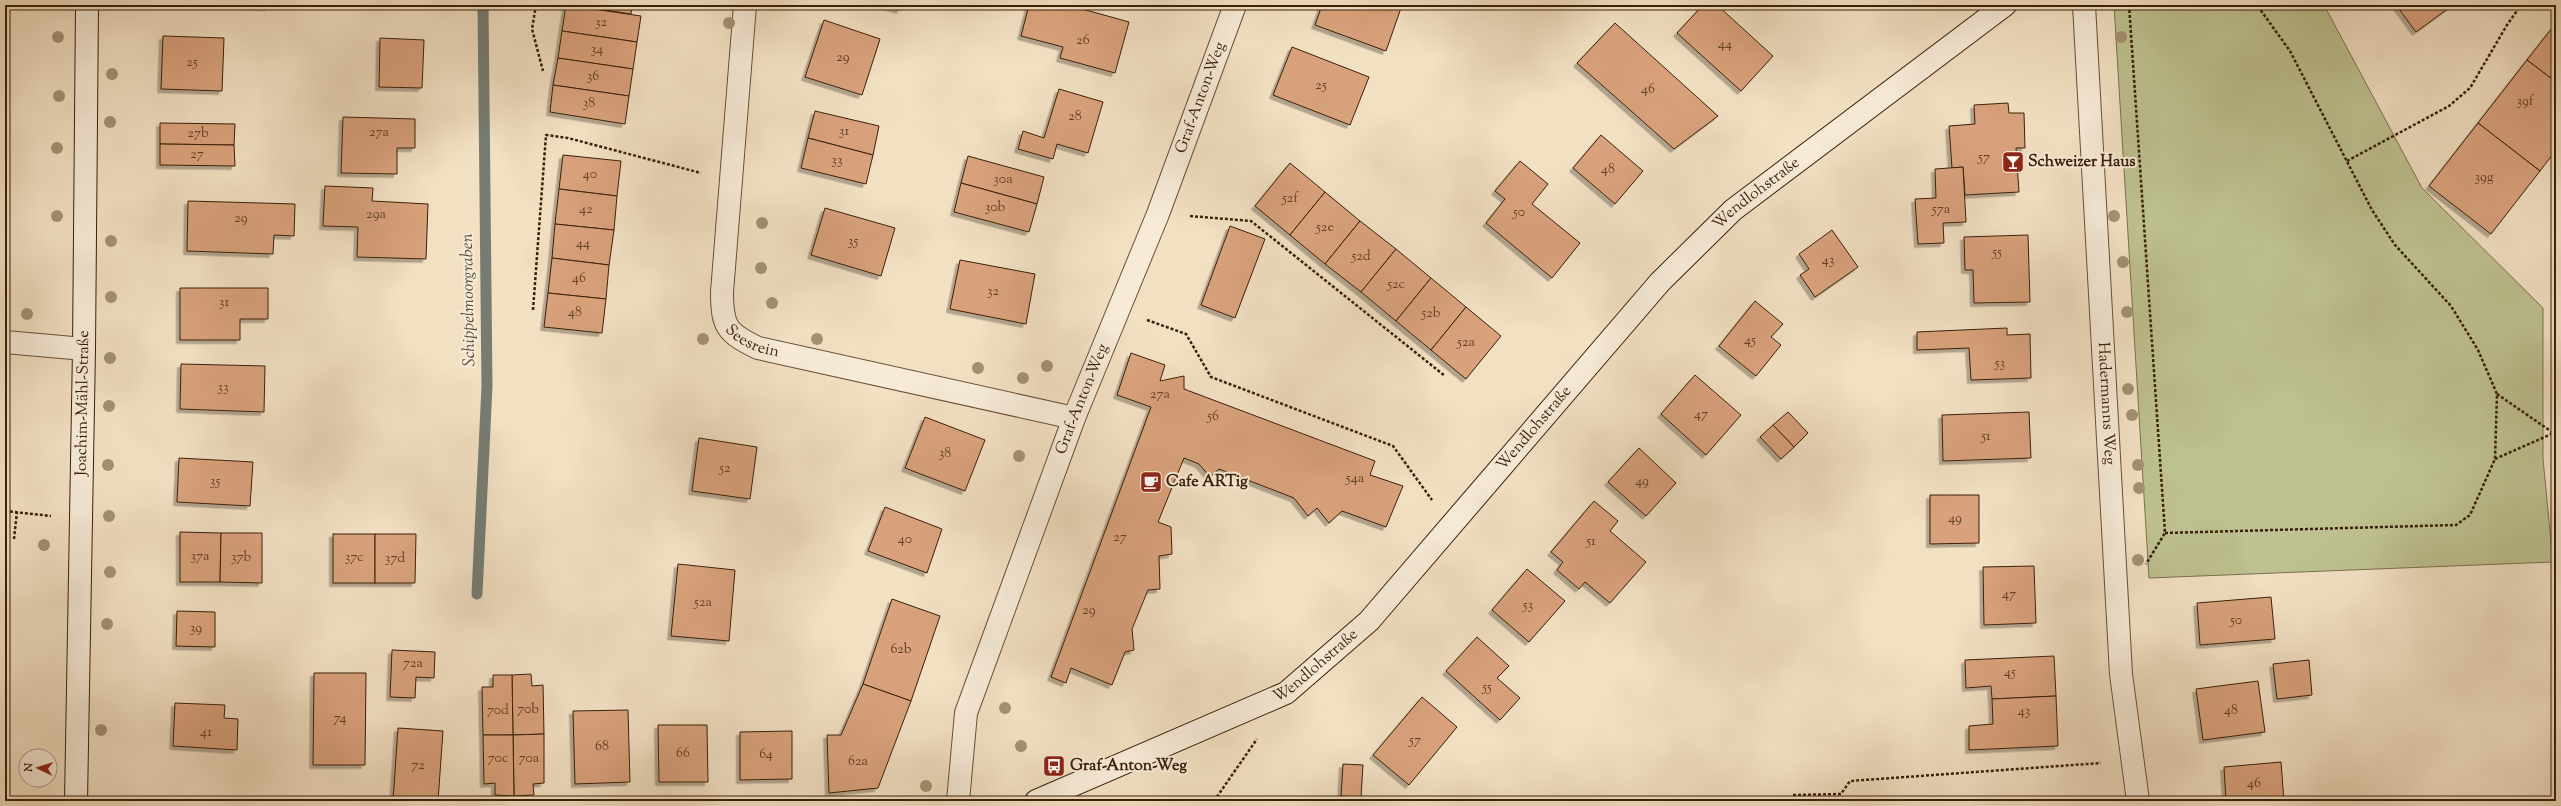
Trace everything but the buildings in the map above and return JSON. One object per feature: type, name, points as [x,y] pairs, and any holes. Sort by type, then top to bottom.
[{"type":"street","name":"Joachim-Mähl-Straße","points":[[76,801],[84,349],[87,5]]},
{"type":"street","name":"Seesrein","points":[[745,5],[722,314],[727,329],[739,339],[758,348],[1074,418]]},
{"type":"street","name":"Graf-Anton-Weg","points":[[958,801],[966,713],[1074,418],[1158,214],[1235,5]]},
{"type":"street","name":"Wendlohstraße","points":[[1036,801],[1286,693],[1369,621],[1660,282],[1733,210],[2005,5]]},
{"type":"street","name":"Hadermanns Weg","points":[[2084,5],[2121,674],[2138,801]]},
{"type":"street","points":[[5,342],[84,349]]},
{"type":"path","points":[[536,5],[532,29],[543,70]]},
{"type":"path","points":[[2130,5],[2165,533],[2456,525],[2470,514],[2495,458],[2497,394],[2478,350],[2452,306],[2395,245],[2372,210],[2290,51],[2257,5]]},
{"type":"path","points":[[2347,161],[2449,106],[2470,88],[2507,25],[2521,5]]},
{"type":"path","points":[[533,310],[546,135],[568,138],[731,181]]},
{"type":"path","points":[[1158,214],[1251,221],[1445,376]]},
{"type":"path","points":[[1118,310],[1186,334],[1211,378],[1393,446],[1451,526]]},
{"type":"path","points":[[2497,394],[2552,432]]},
{"type":"path","points":[[2495,458],[2552,432],[2556,432]]},
{"type":"path","points":[[5,511],[81,519]]},
{"type":"path","points":[[14,539],[17,512]]},
{"type":"path","points":[[1214,801],[1256,743],[1264,702]]},
{"type":"path","points":[[1793,795],[1841,794],[1850,781],[2132,761]]},
{"type":"green space","points":[[2114,5],[2324,5],[2422,188],[2543,308],[2543,459],[2553,562],[2149,578]]},
{"type":"waterway","name":"Schippelmoorgraben","points":[[477,594],[487,386],[483,5]]},
{"type":"place","name":"Schweizer Haus","points":[[2013,162]]},
{"type":"place","name":"Cafe ARTig","points":[[1151,482]]},
{"type":"place","name":"Graf-Anton-Weg","points":[[1054,766]]}]
